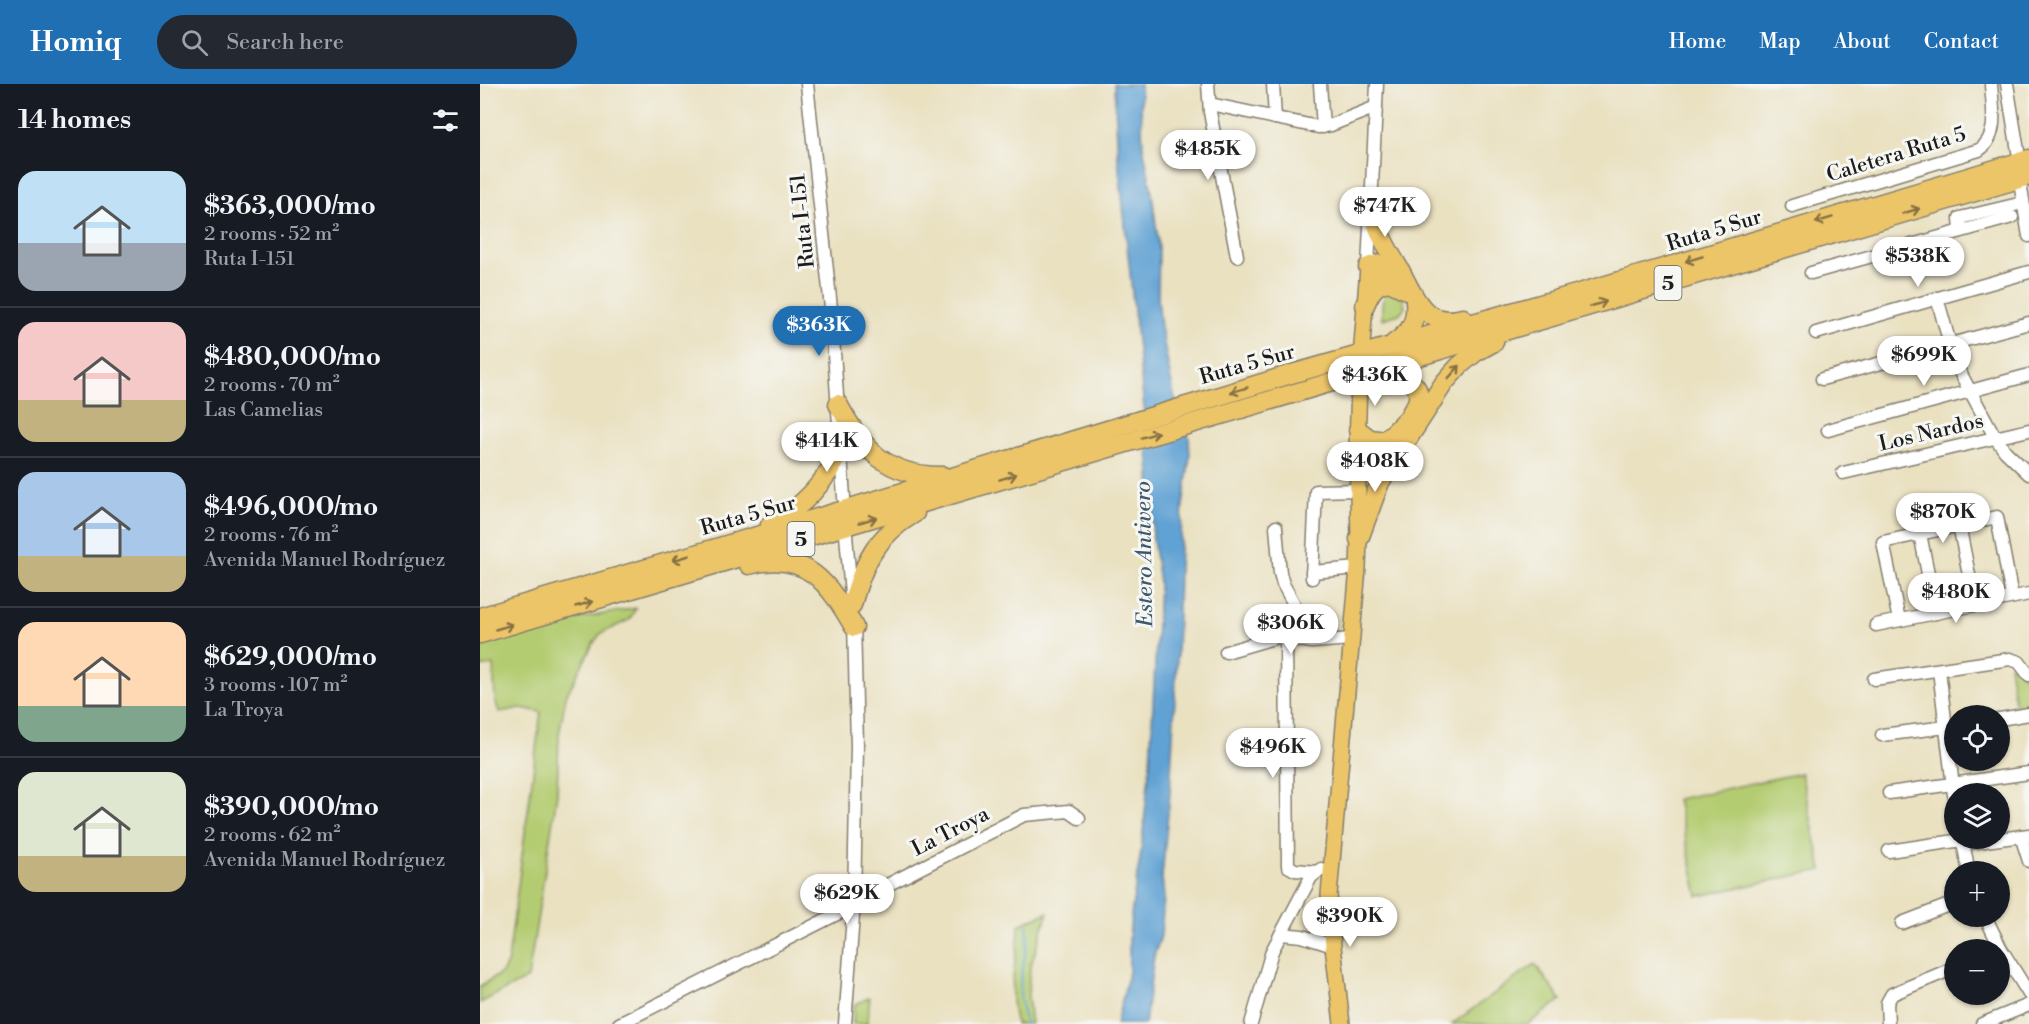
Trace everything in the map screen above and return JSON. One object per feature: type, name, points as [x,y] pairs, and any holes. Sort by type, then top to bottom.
[{"type":"highway","name":"Ruta 5 Sur","points":[[480,634],[952,494],[1295,373],[1576,294],[2024,155]]},
{"type":"highway","name":"Ruta 5 Sur","points":[[480,617],[960,475],[1308,388],[2025,182]]},
{"type":"highway","points":[[1372,206],[1380,237],[1397,278],[1430,315],[1447,321],[1514,305],[1576,294]]},
{"type":"highway","points":[[1368,267],[1378,277],[1397,278]]},
{"type":"highway","points":[[1365,305],[1375,287],[1397,278]]},
{"type":"highway","points":[[1387,348],[1405,336],[1412,328],[1416,314],[1413,296]]},
{"type":"highway","points":[[1391,448],[1459,366],[1476,352],[1542,321]]},
{"type":"highway","points":[[1359,539],[1391,448],[1415,407],[1418,397],[1413,384],[1403,376],[1376,368]]},
{"type":"highway","points":[[838,404],[868,450]]},
{"type":"highway","points":[[1357,439],[1391,448]]},
{"type":"highway","points":[[738,542],[773,524],[801,504],[825,478],[841,447],[858,446],[894,466],[914,473],[936,476],[960,475]]},
{"type":"highway","points":[[852,605],[867,562],[883,537],[899,522],[952,494]]},
{"type":"highway","points":[[651,584],[687,580],[773,560],[802,567],[825,583],[837,597],[854,627]]},
{"type":"highway","points":[[825,583],[838,585],[850,575]]},
{"type":"main road","points":[[1362,345],[1368,267]]},
{"type":"main road","points":[[1342,1024],[1323,875],[1331,858],[1358,568],[1359,382]]},
{"type":"street","name":"Ruta I-151","points":[[807,84],[831,308],[844,498]]},
{"type":"street","points":[[1208,84],[1237,256]]},
{"type":"street","points":[[1273,84],[1275,118]]},
{"type":"street","points":[[1320,84],[1323,127]]},
{"type":"street","points":[[1368,267],[1377,84]]},
{"type":"street","name":"Caletera Ruta 5","points":[[1792,206],[1979,150],[1989,141],[1992,131],[1991,84]]},
{"type":"street","points":[[2007,84],[2024,155]]},
{"type":"street","points":[[1210,104],[1323,127],[1376,107]]},
{"type":"street","points":[[2025,182],[2023,203],[2029,236]]},
{"type":"street","points":[[1961,231],[1960,218],[2023,203]]},
{"type":"street","points":[[1811,273],[2012,217]]},
{"type":"street","points":[[1816,333],[2029,272]]},
{"type":"street","points":[[1937,298],[1956,365],[1995,437],[2005,451],[2029,474]]},
{"type":"street","points":[[1822,379],[2029,323]]},
{"type":"street","points":[[1828,430],[2029,375]]},
{"type":"street","name":"Los Nardos","points":[[1843,473],[2029,430]]},
{"type":"street","points":[[1358,568],[1312,575],[1316,491],[1359,490]]},
{"type":"street","points":[[1899,620],[1883,542],[1997,517],[2012,597]]},
{"type":"street","points":[[1959,525],[1975,605]]},
{"type":"street","points":[[1276,527],[1280,573],[1283,584],[1300,615],[1299,641]]},
{"type":"street","points":[[1920,534],[1936,613]]},
{"type":"street","points":[[845,1024],[854,902],[857,746],[854,627],[846,535]]},
{"type":"street","points":[[1876,625],[2029,594]]},
{"type":"street","points":[[1227,652],[1271,638],[1299,641],[1352,639]]},
{"type":"street","points":[[1286,639],[1288,866],[1296,870],[1323,875]]},
{"type":"street","points":[[1874,679],[2010,659],[2019,662],[2029,675]]},
{"type":"street","points":[[1939,670],[1946,705]]},
{"type":"street","points":[[2010,717],[2029,714]]},
{"type":"street","points":[[1882,735],[1944,728]]},
{"type":"street","points":[[1985,783],[2029,773]]},
{"type":"street","points":[[1889,793],[1944,790]]},
{"type":"street","name":"La Troya","points":[[619,1024],[829,918],[854,902],[1024,815],[1069,811],[1079,818]]},
{"type":"street","points":[[2010,837],[2025,836],[2029,861]]},
{"type":"street","points":[[1889,851],[1944,843]]},
{"type":"street","points":[[1251,1024],[1269,959],[1281,934],[1305,888],[1323,875]]},
{"type":"street","points":[[1902,923],[1944,907]]},
{"type":"street","points":[[1281,934],[1302,936],[1333,946]]},
{"type":"street","points":[[2010,965],[2029,994]]},
{"type":"street","points":[[1888,1024],[1887,1008],[1889,999],[1895,992],[1944,972]]},
{"type":"street","points":[[1982,1024],[2029,1005]]},
{"type":"green space","points":[[1389,292],[1394,292],[1403,298],[1405,307],[1399,314],[1382,319],[1383,300]]},
{"type":"green space","points":[[636,608],[629,620],[600,634],[566,696],[559,734],[557,794],[528,978],[480,1003],[480,986],[502,973],[508,961],[541,712],[521,708],[499,712],[495,700],[493,665],[480,667],[480,645],[560,622]]},
{"type":"green space","points":[[2009,665],[2019,668],[2029,684],[2029,709],[2016,712]]},
{"type":"green space","points":[[1801,773],[1822,870],[1698,896],[1677,799]]},
{"type":"green space","points":[[1048,912],[1030,968],[1028,996],[1031,1024],[1016,1024],[1012,986],[1019,925]]},
{"type":"green space","points":[[1535,964],[1561,1000],[1528,1024],[1452,1024]]},
{"type":"green space","points":[[870,997],[867,1024],[853,1024],[854,1005]]},
{"type":"water","points":[[1114,84],[1140,84],[1143,146],[1152,192],[1159,249],[1158,298],[1161,327],[1174,396],[1184,417],[1189,438],[1190,457],[1183,506],[1179,565],[1177,660],[1170,793],[1162,877],[1164,897],[1161,936],[1154,956],[1145,1024],[1116,1024],[1129,972],[1132,907],[1141,852],[1150,763],[1159,584],[1153,539],[1143,398],[1118,159]]},
{"type":"waterway","points":[[1026,1024],[1021,1005],[1020,986],[1027,943],[1027,925]]},
{"type":"water label","name":"Estero Antivero","points":[[1143,554]]}]
